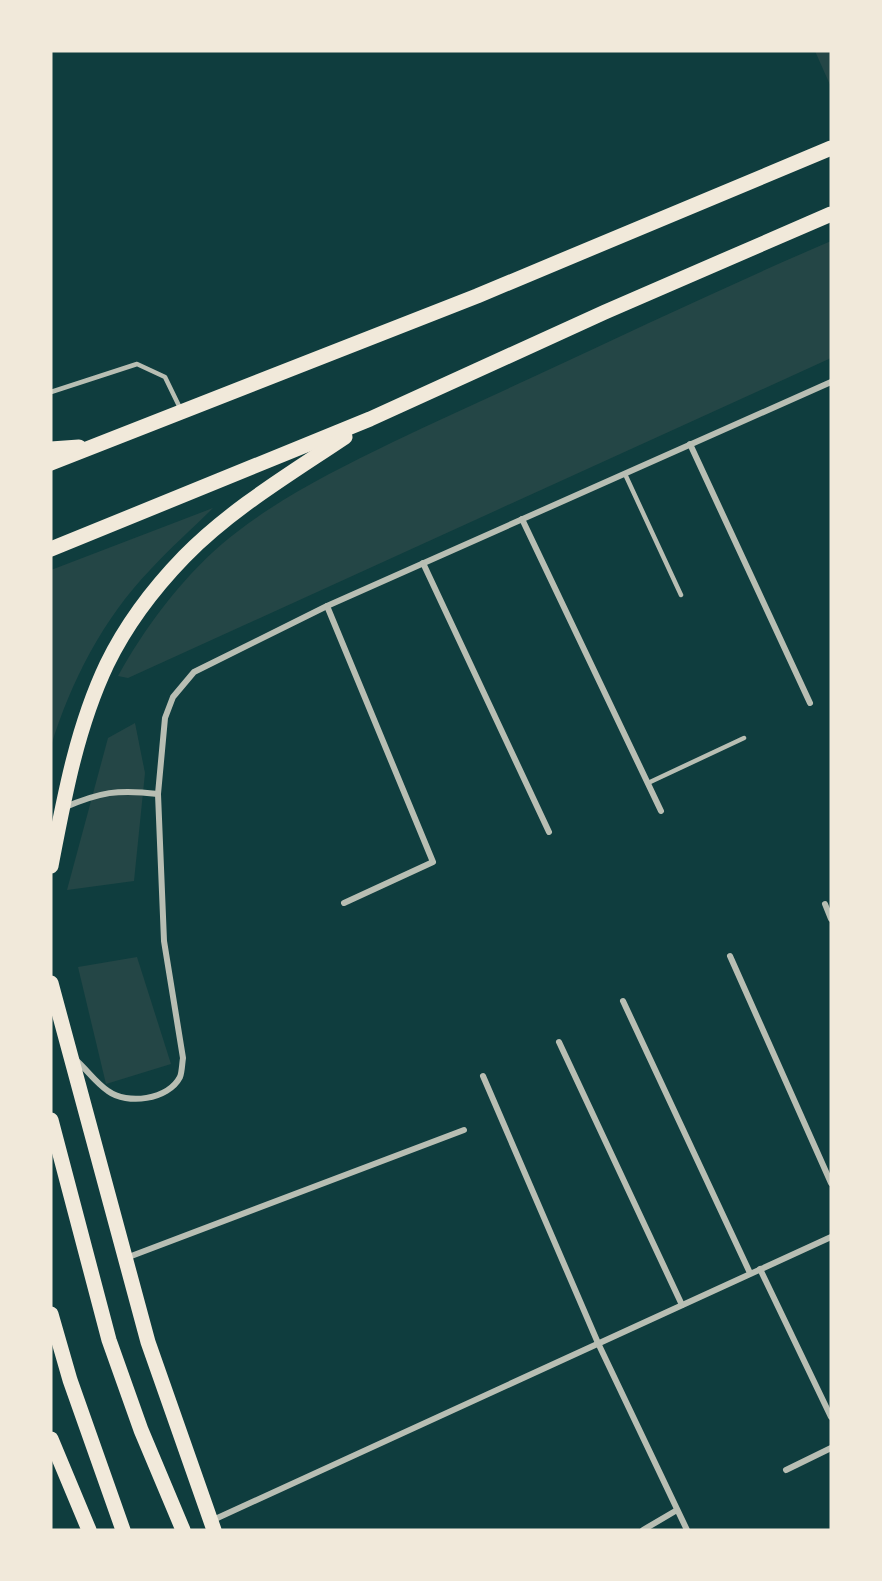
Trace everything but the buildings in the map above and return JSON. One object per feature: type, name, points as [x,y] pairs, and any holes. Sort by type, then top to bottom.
[{"type":"main road","points":[[51,463],[477,296],[831,148]]},
{"type":"main road","points":[[51,549],[370,420],[605,312],[831,214]]},
{"type":"main road","points":[[51,866],[62,809],[86,717],[108,664],[133,620],[159,584],[185,556],[224,522],[370,420]]},
{"type":"main road","points":[[51,449],[98,446]]},
{"type":"main road","points":[[51,983],[148,1342],[213,1526]]},
{"type":"main road","points":[[51,1120],[109,1341],[141,1430],[183,1530]]},
{"type":"main road","points":[[51,1314],[70,1380],[123,1530]]},
{"type":"main road","points":[[51,1439],[89,1530]]},
{"type":"street","points":[[69,1053],[108,1092],[125,1099],[143,1100],[166,1091],[180,1077],[183,1058],[164,941],[158,794],[165,718],[173,697],[194,672],[327,606],[831,382]]},
{"type":"street","points":[[690,444],[810,703]]},
{"type":"street","points":[[522,519],[661,811]]},
{"type":"street","points":[[423,563],[549,832]]},
{"type":"street","points":[[327,606],[433,862],[344,903]]},
{"type":"street","points":[[62,809],[87,798],[111,792],[128,790],[158,794]]},
{"type":"street","points":[[825,904],[831,919]]},
{"type":"street","points":[[730,956],[831,1183]]},
{"type":"street","points":[[622,1001],[750,1274]]},
{"type":"street","points":[[559,1042],[682,1305]]},
{"type":"street","points":[[483,1076],[598,1343],[687,1530]]},
{"type":"street","points":[[126,1258],[464,1130]]},
{"type":"street","points":[[213,1526],[598,1343],[831,1237]]},
{"type":"street","points":[[760,1269],[831,1417]]},
{"type":"street","points":[[786,1470],[831,1448]]},
{"type":"street","points":[[642,1530],[677,1510]]},
{"type":"lane","points":[[51,392],[137,364],[165,377],[182,413]]},
{"type":"lane","points":[[624,474],[681,595]]},
{"type":"lane","points":[[648,783],[744,738]]},
{"type":"shaded area","points":[[815,51],[831,51],[831,87]]},
{"type":"shaded area","points":[[831,241],[831,358],[128,678],[118,676],[139,640],[192,573],[222,544],[283,500],[325,476],[410,434]]},
{"type":"shaded area","points":[[213,508],[133,589],[103,630],[68,698],[51,746],[51,570]]},
{"type":"shaded area","points":[[135,723],[145,773],[134,881],[67,890],[108,738]]},
{"type":"shaded area","points":[[137,957],[171,1064],[106,1084],[78,967]]}]
